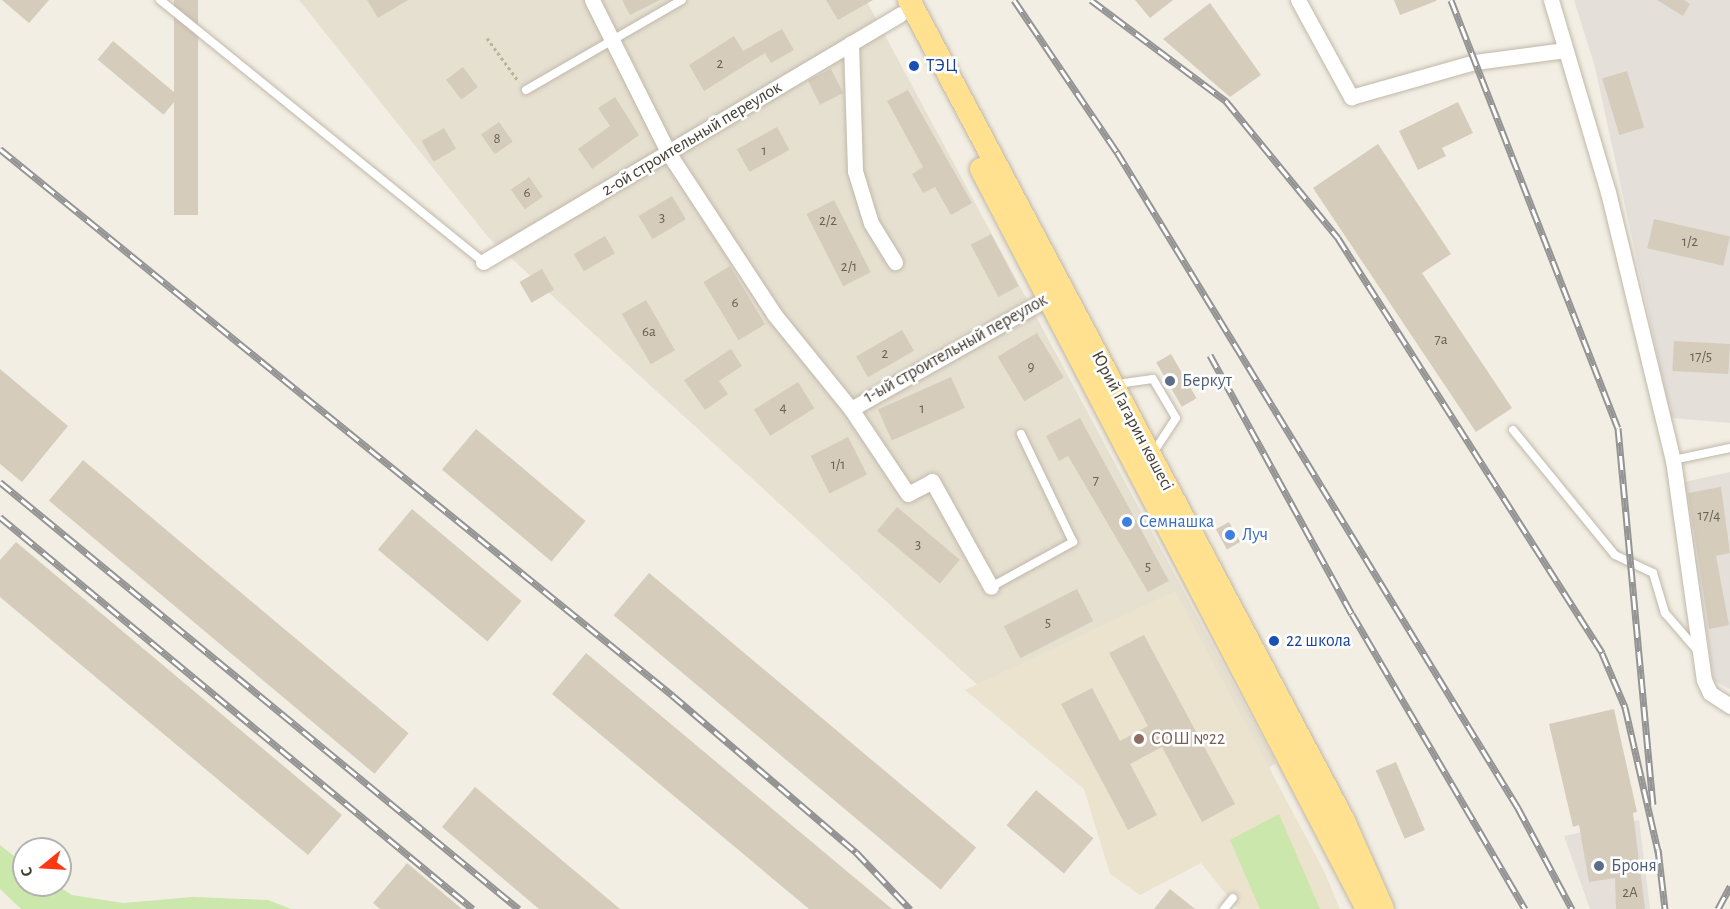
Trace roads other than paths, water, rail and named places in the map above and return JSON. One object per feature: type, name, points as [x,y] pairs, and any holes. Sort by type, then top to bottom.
[{"type":"main road","name":"Юрий Гагарин көшесі","points":[[900,4],[1055,294],[1367,909]]},
{"type":"main road","name":"Юрий Гагарин көшесі","points":[[1055,294],[1112,385],[1151,457],[1344,821],[1383,909]]},
{"type":"street","name":"1-ый строительный переулок","points":[[592,0],[669,154],[774,314],[851,409],[908,494],[932,481],[991,587]]},
{"type":"street","points":[[1298,0],[1351,97],[1475,62],[1565,50]]},
{"type":"street","points":[[1551,0],[1608,192],[1672,460],[1697,650],[1710,693],[1730,706]]},
{"type":"street","name":"2-ой строительный переулок","points":[[483,262],[669,154],[851,43],[900,4]]},
{"type":"street","points":[[851,43],[855,171],[870,223],[896,262]]},
{"type":"street","name":"1-ый строительный переулок","points":[[851,409],[1055,294]]},
{"type":"lane","points":[[160,0],[483,262]]},
{"type":"lane","points":[[526,90],[682,0]]},
{"type":"lane","points":[[1112,385],[1153,379],[1176,418],[1151,457]]},
{"type":"lane","points":[[1513,430],[1615,555],[1653,573],[1665,613],[1697,650]]},
{"type":"lane","points":[[991,587],[1073,542],[1020,434]]},
{"type":"lane","points":[[1672,460],[1730,448]]},
{"type":"lane","points":[[1224,909],[1233,898]]},
{"type":"railway","points":[[1014,0],[1117,152],[1518,808],[1572,909]]},
{"type":"railway","points":[[1091,0],[1226,101],[1338,238],[1602,653],[1625,707],[1659,855]]},
{"type":"railway","points":[[1451,0],[1618,428],[1653,804]]},
{"type":"railway","points":[[0,149],[672,695],[856,852],[910,909]]},
{"type":"railway","points":[[1210,355],[1352,614],[1525,909]]},
{"type":"railway","points":[[0,482],[519,909]]},
{"type":"railway","points":[[0,517],[473,909]]},
{"type":"railway","points":[[1658,849],[1665,909]]},
{"type":"railway","points":[[1718,909],[1730,886]]},
{"type":"place","name":"ТЭЦ","points":[[914,66]]},
{"type":"place","name":"Беркут","points":[[1170,381]]},
{"type":"place","name":"Семнашка","points":[[1127,522]]},
{"type":"place","name":"Луч","points":[[1230,535]]},
{"type":"place","name":"22 школа","points":[[1274,641]]},
{"type":"place","name":"СОШ №22","points":[[1139,739]]},
{"type":"place","name":"Броня","points":[[1599,866]]}]
